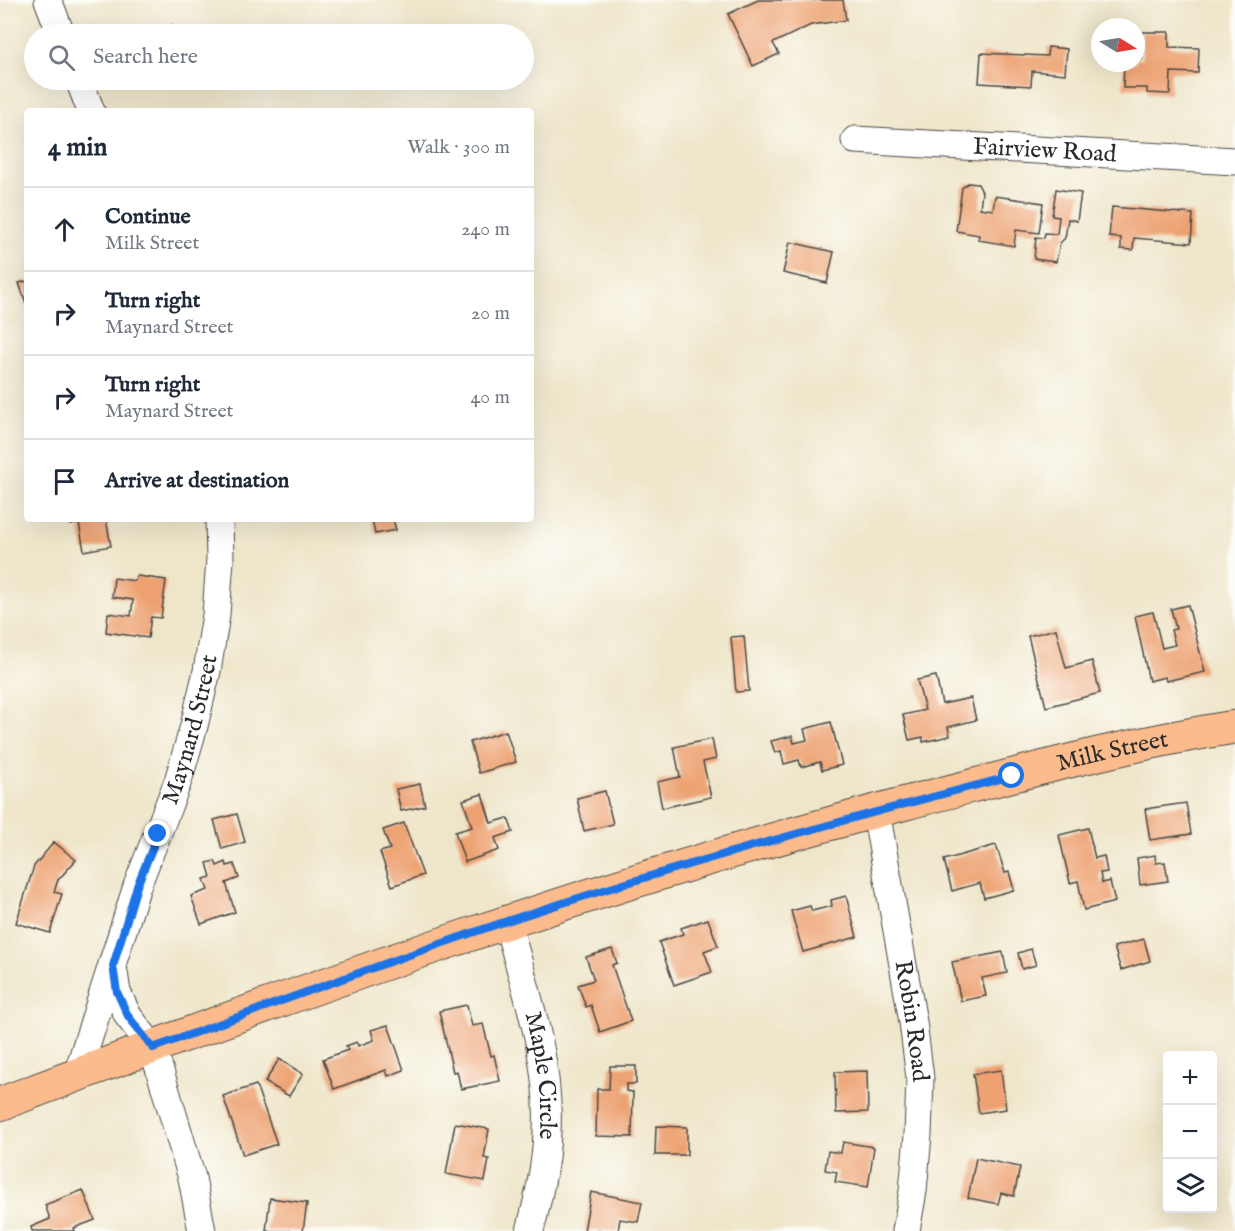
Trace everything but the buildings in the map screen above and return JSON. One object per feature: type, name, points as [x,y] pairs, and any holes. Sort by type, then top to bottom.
[{"type":"main road","name":"Milk Street","points":[[0,1104],[354,974],[507,921],[666,871],[876,811],[1114,751],[1235,727]]},
{"type":"street","points":[[48,0],[57,24]]},
{"type":"street","points":[[83,90],[90,108]]},
{"type":"street","name":"Fairview Road","points":[[855,140],[1235,161]]},
{"type":"street","name":"Maynard Street","points":[[77,1075],[137,886],[178,781],[197,716],[216,615],[220,559],[219,522]]},
{"type":"street","name":"Robin Road","points":[[876,811],[913,1022],[920,1078],[913,1191],[906,1231]]},
{"type":"street","name":"Maple Circle","points":[[507,921],[534,1022],[546,1092],[547,1132],[540,1192],[530,1231]]},
{"type":"street","name":"Maynard Street","points":[[113,966],[117,992],[128,1016],[153,1048]]},
{"type":"street","points":[[153,1048],[192,1179],[202,1231]]},
{"type":"route","points":[[158,834],[137,886],[113,966],[117,992],[128,1016],[153,1048],[354,974],[514,919],[785,836],[1012,776]]}]
